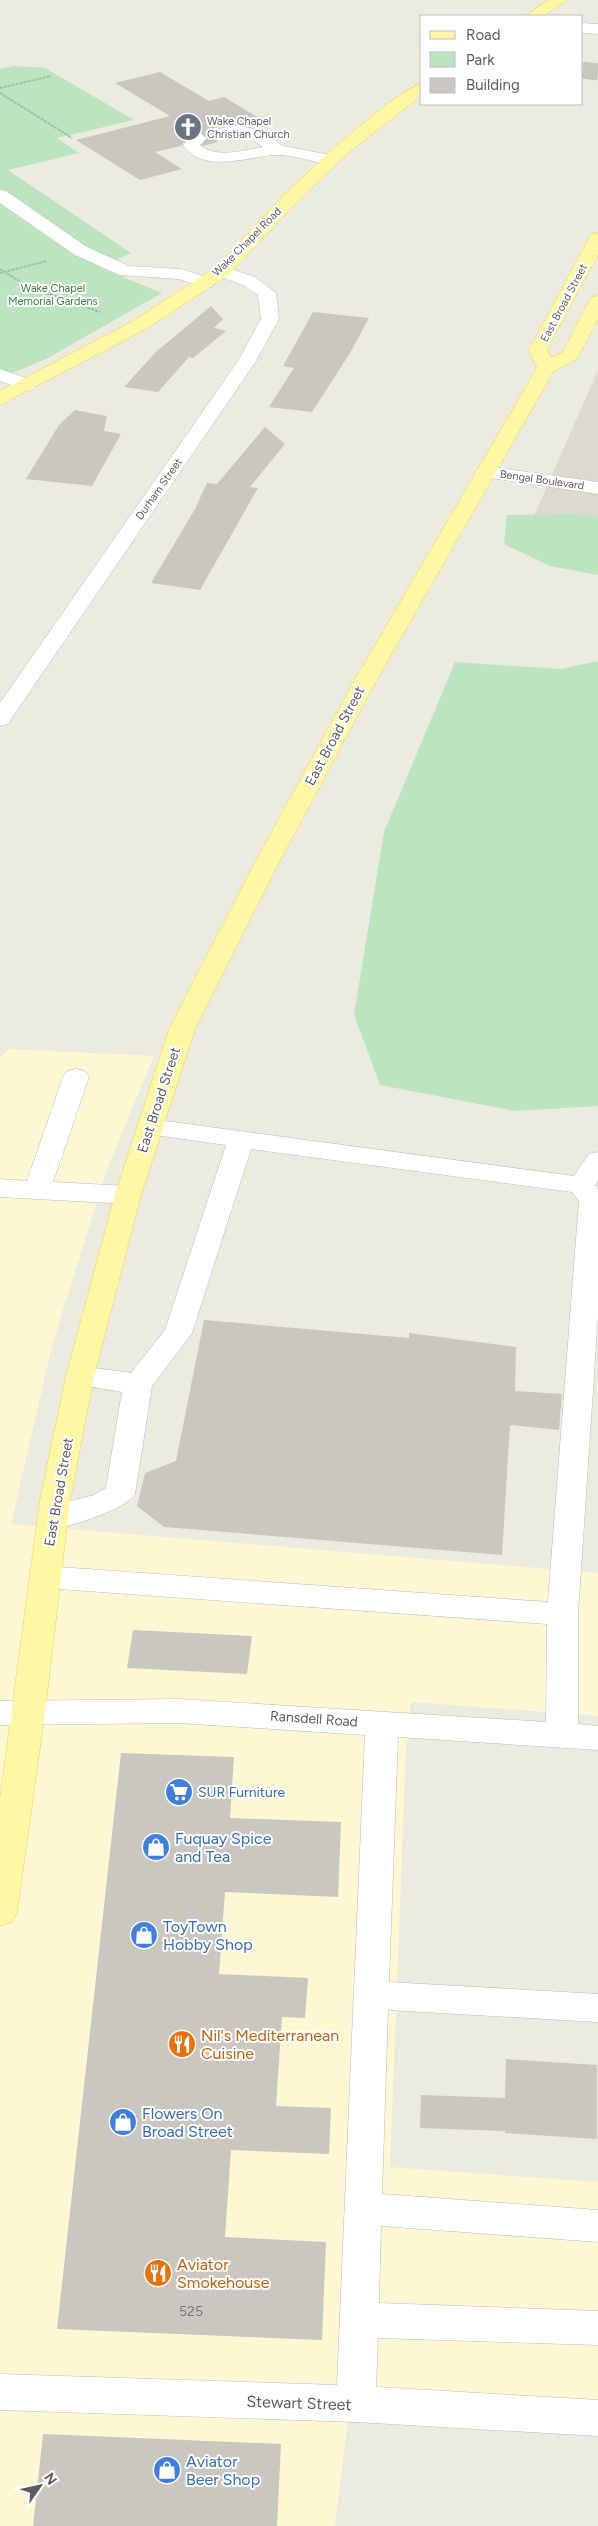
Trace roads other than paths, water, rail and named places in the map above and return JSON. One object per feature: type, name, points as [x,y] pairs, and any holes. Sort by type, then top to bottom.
[{"type":"main road","points":[[536,15],[559,0]]},
{"type":"main road","name":"Wake Chapel Road","points":[[0,399],[143,325],[206,283],[222,270],[330,160],[387,110],[420,87]]},
{"type":"main road","name":"East Broad Street","points":[[546,368],[538,350],[598,238]]},
{"type":"main road","name":"East Broad Street","points":[[0,1912],[15,1713],[45,1577],[52,1517],[80,1376],[128,1195],[182,1029],[364,683],[546,368],[570,355],[598,301]]},
{"type":"street","points":[[583,28],[598,29]]},
{"type":"street","points":[[218,133],[239,130],[255,134],[278,150]]},
{"type":"street","points":[[199,138],[191,145],[194,150],[205,156],[221,157],[278,150],[330,160]]},
{"type":"street","points":[[0,195],[81,251],[126,271],[181,274],[206,283]]},
{"type":"street","name":"Durham Street","points":[[0,719],[247,361],[270,319],[267,293],[249,281],[222,270]]},
{"type":"street","points":[[0,375],[27,385]]},
{"type":"street","name":"Bengal Boulevard","points":[[485,472],[598,488]]},
{"type":"street","points":[[37,1190],[76,1077]]},
{"type":"street","points":[[150,1127],[241,1139],[590,1196]]},
{"type":"street","points":[[52,1517],[104,1503],[120,1494],[138,1384],[178,1333],[241,1139]]},
{"type":"street","points":[[562,1736],[563,1614],[590,1196],[598,1160]]},
{"type":"street","points":[[0,1188],[128,1195]]},
{"type":"street","points":[[80,1376],[138,1384]]},
{"type":"street","points":[[45,1577],[563,1614]]},
{"type":"street","name":"Ransdell Road","points":[[15,1713],[179,1710],[598,1738]]},
{"type":"street","points":[[356,2404],[382,1724]]},
{"type":"street","points":[[372,1995],[598,2008]]},
{"type":"street","points":[[364,2209],[598,2226]]},
{"type":"street","points":[[360,2320],[598,2328]]},
{"type":"street","name":"Stewart Street","points":[[0,2392],[356,2404],[598,2418]]},
{"type":"tunnel","points":[[583,70],[598,72]]},
{"type":"tunnel","points":[[199,138],[219,133]]},
{"type":"place","name":"Wake Chapel Christian Church","points":[[188,127]]},
{"type":"place","name":"SUR Furniture","points":[[179,1792]]},
{"type":"place","name":"Fuquay Spice and Tea","points":[[156,1847]]},
{"type":"place","name":"ToyTown Hobby Shop","points":[[144,1935]]},
{"type":"place","name":"Nil's Mediterranean Cuisine","points":[[182,2044]]},
{"type":"place","name":"Flowers On Broad Street","points":[[123,2122]]},
{"type":"place","name":"Aviator Smokehouse","points":[[158,2273]]},
{"type":"place","name":"Aviator Beer Shop","points":[[167,2470]]},
{"type":"park label","name":"Wake Chapel Memorial Gardens","points":[[53,294]]}]
